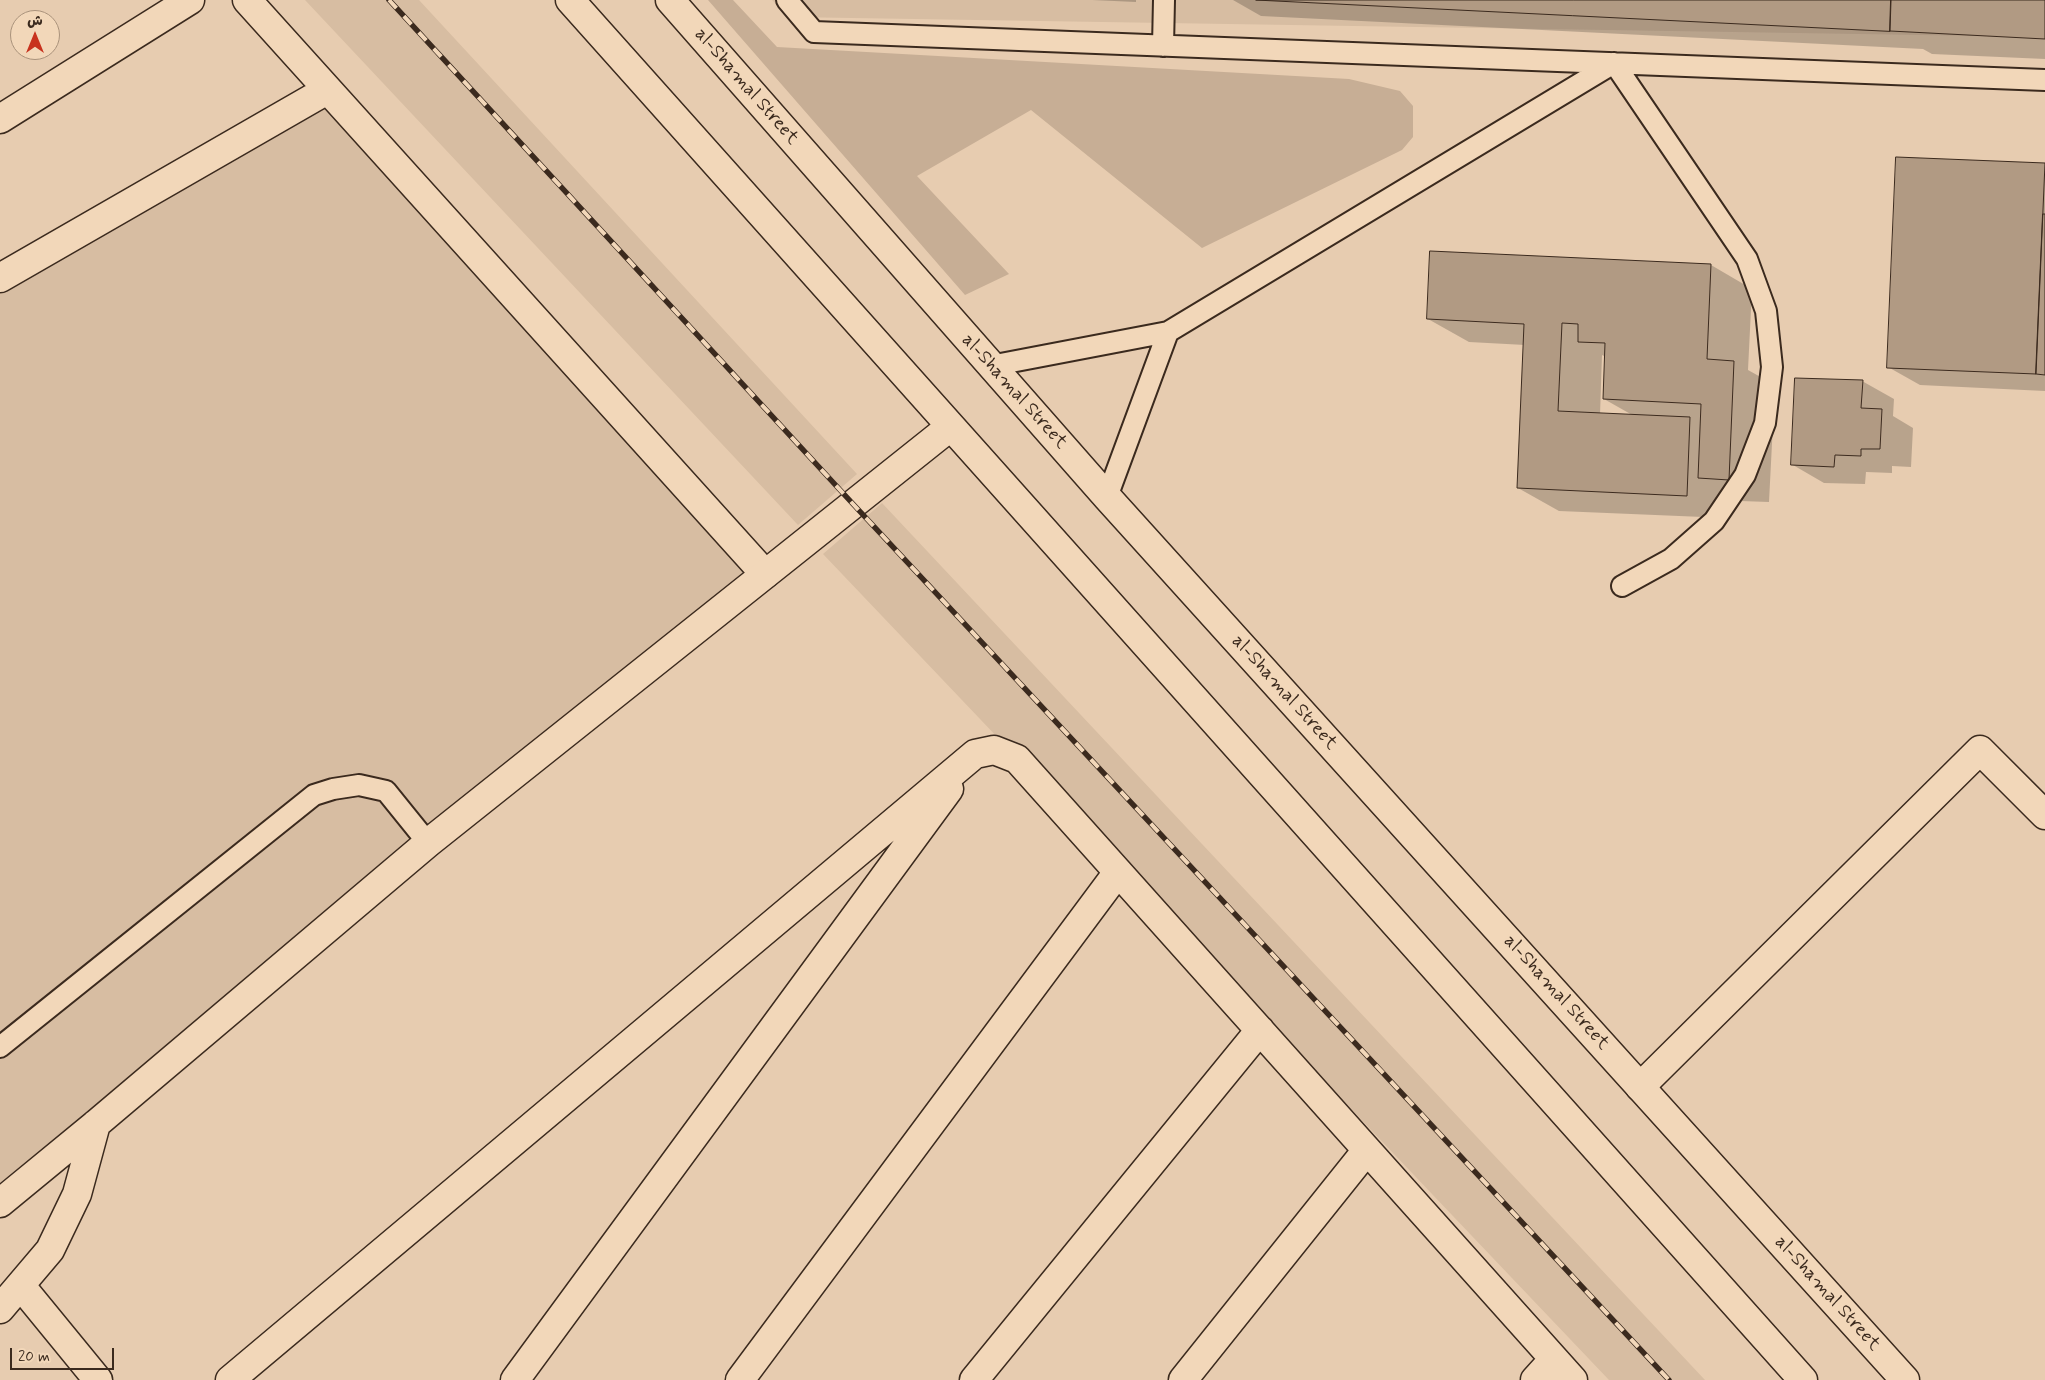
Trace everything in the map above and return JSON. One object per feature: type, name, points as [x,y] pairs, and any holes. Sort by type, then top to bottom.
[{"type":"main road","points":[[0,119],[190,0]]},
{"type":"main road","points":[[247,0],[765,574]]},
{"type":"main road","points":[[570,0],[950,427],[1781,1353],[1803,1380]]},
{"type":"main road","name":"al-Shamal Street","points":[[670,0],[1107,497],[1905,1380]]},
{"type":"main road","points":[[0,278],[327,90]]},
{"type":"main road","points":[[0,1203],[428,843],[950,427]]},
{"type":"main road","points":[[230,1380],[975,754],[994,750],[1017,759],[1573,1380]]},
{"type":"main road","points":[[1640,1087],[1980,750],[2045,815]]},
{"type":"main road","points":[[515,1380],[975,754]]},
{"type":"main road","points":[[740,1380],[1118,872]]},
{"type":"main road","points":[[974,1380],[1260,1030]]},
{"type":"main road","points":[[0,1309],[50,1250],[77,1194],[96,1124]]},
{"type":"main road","points":[[1183,1380],[1367,1150]]},
{"type":"main road","points":[[21,1286],[98,1380]]},
{"type":"main road","points":[[1781,1353],[1812,1380]]},
{"type":"main road","points":[[1535,1380],[1554,1359]]},
{"type":"lane","points":[[787,0],[814,32],[2045,80]]},
{"type":"lane","points":[[1163,46],[1164,0]]},
{"type":"lane","points":[[990,366],[1168,332],[1614,63]]},
{"type":"lane","points":[[1614,63],[1747,259],[1766,311],[1772,367],[1766,423],[1745,475],[1714,521],[1671,559],[1622,586]]},
{"type":"lane","points":[[1107,497],[1168,332]]},
{"type":"lane","points":[[0,1047],[314,795],[333,789],[359,785],[386,791],[428,843]]},
{"type":"shaded area","points":[[305,0],[419,0],[857,474],[798,525]]},
{"type":"shaded area","points":[[708,0],[733,0],[777,47],[1349,79],[1400,91],[1413,106],[1413,137],[1402,150],[1202,248],[1031,110],[917,176],[1009,274],[965,295]]},
{"type":"shaded area","points":[[772,0],[2045,0],[2045,37],[789,17]]},
{"type":"shaded area","points":[[327,90],[765,574],[0,1207],[0,294]]},
{"type":"shaded area","points":[[882,503],[1705,1380],[1609,1380],[823,554]]},
{"type":"building","points":[[1256,0],[1891,0],[1890,31]]},
{"type":"building","points":[[1891,0],[2045,0],[2045,39],[1890,31]]},
{"type":"building","points":[[1896,157],[2045,163],[2036,374],[1887,368]]},
{"type":"building","points":[[2043,214],[2045,214],[2045,375],[2036,374]]},
{"type":"building","points":[[1430,251],[1711,264],[1707,359],[1734,361],[1729,480],[1698,478],[1701,404],[1603,399],[1605,343],[1578,342],[1578,324],[1562,323],[1558,411],[1690,417],[1687,496],[1517,488],[1524,324],[1427,319]]},
{"type":"building","points":[[1795,378],[1863,380],[1861,408],[1882,409],[1880,449],[1861,449],[1861,456],[1835,455],[1834,467],[1791,465]]},
{"type":"railway","points":[[389,0],[853,504],[1669,1380]]}]
